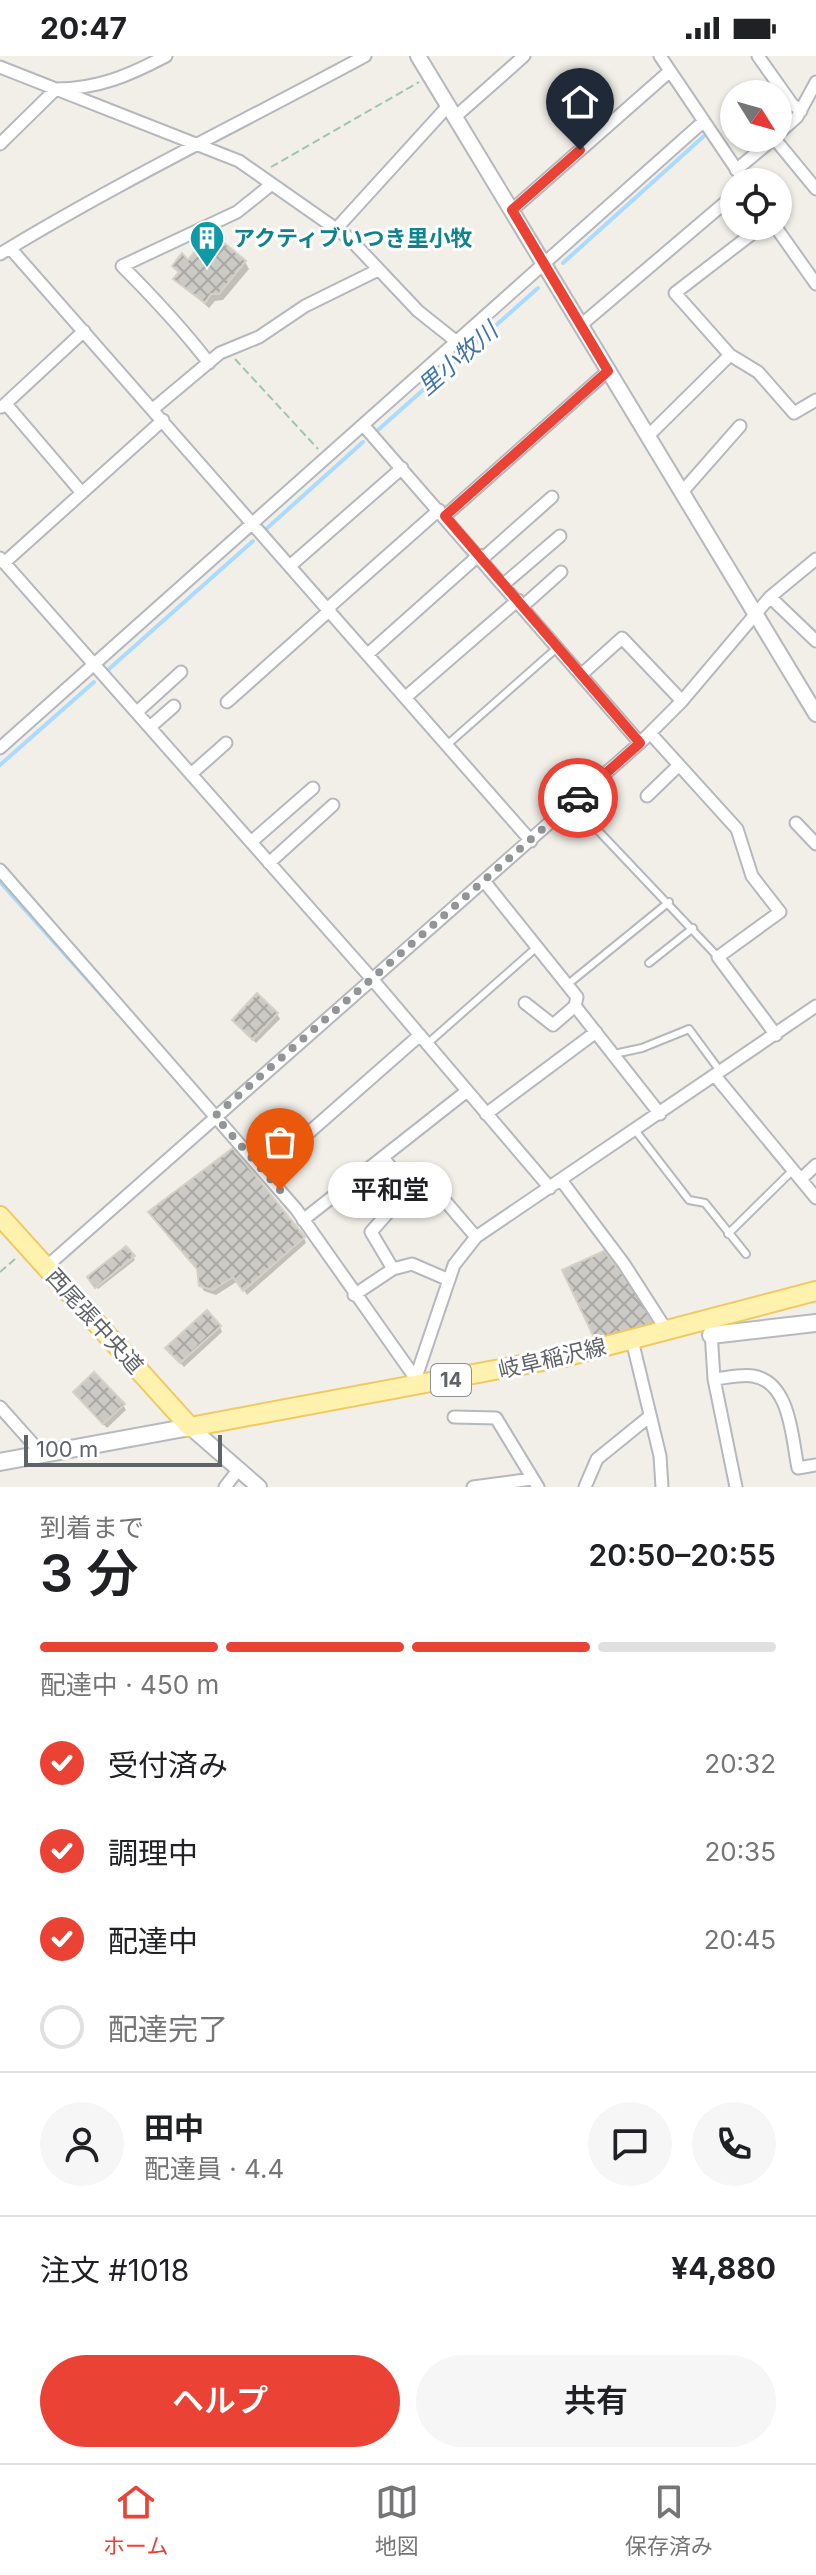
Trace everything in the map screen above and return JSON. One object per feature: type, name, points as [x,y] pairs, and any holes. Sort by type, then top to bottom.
[{"type":"main road","name":"西尾張中央道","points":[[0,1216],[190,1427]]},
{"type":"main road","name":"岐阜稲沢線","points":[[190,1427],[667,1331],[710,1326],[816,1291]]},
{"type":"main road","points":[[710,1326],[816,1323]]},
{"type":"main road","points":[[0,1462],[190,1427]]},
{"type":"street","points":[[0,144],[56,89],[83,89],[107,83],[166,56]]},
{"type":"street","points":[[365,56],[199,146],[84,202],[5,251],[84,331],[531,841]]},
{"type":"street","points":[[418,56],[816,714]]},
{"type":"street","points":[[336,229],[452,111],[524,56]]},
{"type":"street","points":[[660,56],[735,168]]},
{"type":"street","points":[[758,56],[792,104],[801,111]]},
{"type":"street","points":[[0,67],[239,161],[336,229],[418,311],[457,342]]},
{"type":"street","points":[[512,210],[670,71]]},
{"type":"street","points":[[792,120],[801,111],[816,82]]},
{"type":"street","points":[[0,748],[546,266],[704,121]]},
{"type":"street","points":[[738,168],[757,152]]},
{"type":"street","points":[[787,152],[816,189]]},
{"type":"street","points":[[209,363],[180,325],[164,314],[122,266],[237,212],[272,184]]},
{"type":"street","points":[[581,325],[720,207]]},
{"type":"street","points":[[744,240],[675,293],[730,355],[758,372],[794,413],[816,400]]},
{"type":"street","points":[[785,240],[816,284]]},
{"type":"street","points":[[153,409],[227,350],[259,337],[305,306],[378,270]]},
{"type":"street","points":[[82,493],[3,406],[84,331]]},
{"type":"street","points":[[648,436],[730,355]]},
{"type":"street","points":[[227,702],[329,609],[608,371]]},
{"type":"street","points":[[163,420],[2,560],[372,979],[486,1114],[556,1184],[624,1264],[667,1331]]},
{"type":"street","points":[[364,426],[640,743]]},
{"type":"street","points":[[682,492],[740,426]]},
{"type":"street","points":[[291,565],[402,468]]},
{"type":"street","points":[[369,653],[552,497]]},
{"type":"street","points":[[504,584],[560,536]]},
{"type":"street","points":[[46,1267],[640,743],[682,701],[770,597],[816,559]]},
{"type":"street","points":[[407,696],[561,572]]},
{"type":"street","points":[[770,597],[816,641]]},
{"type":"street","points":[[582,674],[622,638],[682,701]]},
{"type":"street","points":[[137,712],[181,672]]},
{"type":"street","points":[[150,727],[174,706]]},
{"type":"street","points":[[650,733],[737,829],[752,876],[780,912],[718,957],[776,1035]]},
{"type":"street","points":[[191,774],[226,743]]},
{"type":"street","points":[[647,796],[679,765]]},
{"type":"street","points":[[251,842],[313,788]]},
{"type":"street","points":[[269,863],[333,805]]},
{"type":"street","points":[[796,823],[816,844]]},
{"type":"street","points":[[0,870],[303,1220],[414,1383]]},
{"type":"street","points":[[484,881],[577,997],[575,1006],[553,1025],[525,1003]]},
{"type":"street","points":[[575,1006],[660,1114]]},
{"type":"street","points":[[414,1383],[454,1265],[476,1237],[816,1006]]},
{"type":"street","points":[[486,1114],[596,1032]]},
{"type":"street","points":[[264,1172],[424,1039]]},
{"type":"street","points":[[718,1075],[816,1198]]},
{"type":"street","points":[[303,1220],[467,1091]]},
{"type":"street","points":[[383,1157],[409,1192],[415,1192],[420,1199],[435,1189],[476,1237]]},
{"type":"street","points":[[797,1175],[816,1165]]},
{"type":"street","points":[[363,1173],[393,1207],[371,1232],[393,1269]]},
{"type":"street","points":[[354,1295],[393,1269],[412,1264],[449,1280]]},
{"type":"street","points":[[710,1326],[714,1379],[736,1487]]},
{"type":"street","points":[[632,1340],[650,1416],[662,1487]]},
{"type":"street","points":[[714,1379],[754,1376],[765,1382],[786,1406],[798,1468],[816,1465]]},
{"type":"street","points":[[0,1407],[42,1454]]},
{"type":"street","points":[[585,1487],[597,1459],[650,1416]]},
{"type":"street","points":[[454,1417],[496,1418],[535,1483],[473,1487]]},
{"type":"street","points":[[190,1427],[259,1487]]},
{"type":"street","points":[[225,1487],[238,1470]]},
{"type":"lane","points":[[448,744],[558,647]]},
{"type":"lane","points":[[572,803],[718,957]]},
{"type":"lane","points":[[567,985],[669,902]]},
{"type":"lane","points":[[649,963],[693,928]]},
{"type":"lane","points":[[424,1039],[537,947]]},
{"type":"lane","points":[[614,1054],[642,1048],[689,1029],[718,1075]]},
{"type":"lane","points":[[635,1130],[689,1200],[705,1203],[746,1254]]},
{"type":"lane","points":[[728,1234],[797,1175]]},
{"type":"path","points":[[258,174],[430,76]]},
{"type":"path","points":[[227,350],[326,459]]},
{"type":"path","points":[[0,1272],[27,1247]]},
{"type":"building","name":"アクティブいつき里小牧","points":[[216,236],[246,261],[219,294],[211,294],[205,303],[173,279],[179,272],[172,266],[182,253],[188,260],[200,245],[207,247]]},
{"type":"building","points":[[257,993],[278,1013],[253,1040],[232,1020]]},
{"type":"building","points":[[233,1148],[305,1237],[243,1291],[233,1277],[213,1290],[199,1286],[197,1269],[148,1212]]},
{"type":"building","points":[[126,1246],[135,1256],[95,1288],[87,1277]]},
{"type":"building","points":[[604,1251],[662,1323],[599,1348],[562,1270]]},
{"type":"building","points":[[207,1310],[221,1326],[180,1363],[165,1348]]},
{"type":"building","points":[[94,1372],[125,1404],[103,1424],[73,1392]]},
{"type":"waterway","name":"里小牧川","points":[[563,263],[704,136]]},
{"type":"waterway","name":"里小牧川","points":[[378,430],[538,288]]},
{"type":"waterway","name":"里小牧川","points":[[265,530],[363,442]]},
{"type":"waterway","name":"里小牧川","points":[[109,669],[253,541]]},
{"type":"waterway","name":"里小牧川","points":[[0,765],[94,682]]},
{"type":"waterway","points":[[0,882],[132,1029]]},
{"type":"way so far","points":[[280,1190],[215,1116],[578,798]]},
{"type":"place","name":"アクティブいつき里小牧","points":[[207,269]]},
{"type":"place","name":"平和堂","points":[[280,1190]]},
{"type":"route","points":[[578,798],[640,743],[445,516],[608,371],[512,210],[580,150]]}]
